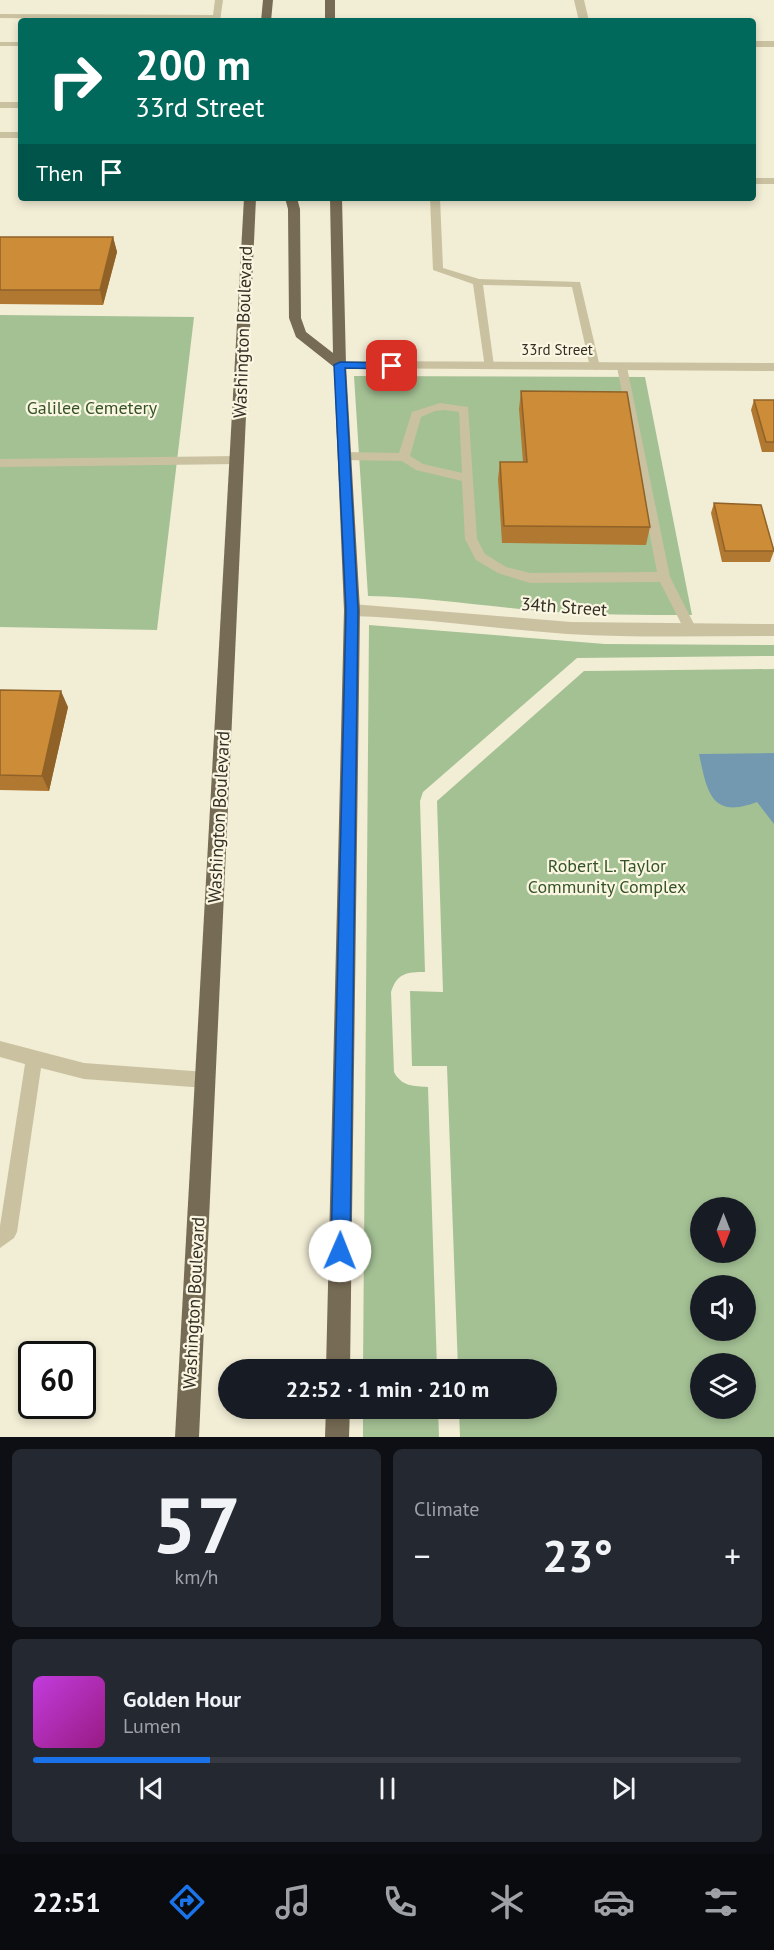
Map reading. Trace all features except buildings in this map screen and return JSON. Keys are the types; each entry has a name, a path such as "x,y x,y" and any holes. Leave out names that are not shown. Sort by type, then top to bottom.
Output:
{"main road":[{"path":"266,18 268,0"},
{"path":"330,0 330,18"},
{"name":"Washington Boulevard","path":"187,1437 250,201"},
{"path":"292,201 294,209 295,318 300,334 340,365"},
{"path":"336,201 340,365 352,610 338,1359"},
{"path":"337,1437 338,1419"}],"street":[{"path":"579,0 583,18"},
{"path":"756,44 774,44"},
{"path":"756,181 774,181"},
{"name":"33rd Street","path":"340,365 774,368"},
{"name":"34th Street","path":"352,610 401,611 552,627 774,630"}],"lane":[{"path":"216,18 219,0"},
{"path":"0,16 144,18"},
{"path":"0,44 18,44"},
{"path":"0,105 18,105"},
{"path":"0,135 18,135"},
{"path":"435,201 438,270 478,282 576,284 595,367"},
{"path":"478,282 489,366"},
{"path":"622,367 664,577 691,630"},
{"path":"404,457 416,415 429,407 450,405 464,410 471,539 480,557 502,570 530,578 664,577"},
{"path":"344,456 404,457 420,467 468,478"},
{"path":"0,463 238,460"},
{"path":"0,1049 84,1071 206,1080"},
{"path":"0,1239 8,1232 34,1058"}],"green space":[{"name":"Galilee Cemetery","path":"0,315 194,317 157,630 0,627"},
{"path":"354,376 645,377 692,615 560,612 368,596"},
{"path":"369,625 605,644 774,645 774,656 577,658 423,792 420,801 425,972 413,972 400,977 391,992 394,1072 405,1083 428,1087 437,1359 363,1359"},
{"name":"Robert L. Taylor Community Complex","path":"774,669 774,1437 460,1437 459,1419 557,1419 557,1359 458,1359 447,1066 412,1066 410,991 443,992 437,801 584,671"},
{"path":"363,1419 438,1419 439,1437 363,1437"}],"water":[{"path":"774,753 774,824 757,802 741,807 729,807 713,798 708,790 699,754"}],"route":[{"path":"340,1251 352,610 340,365 392,366"}]}
